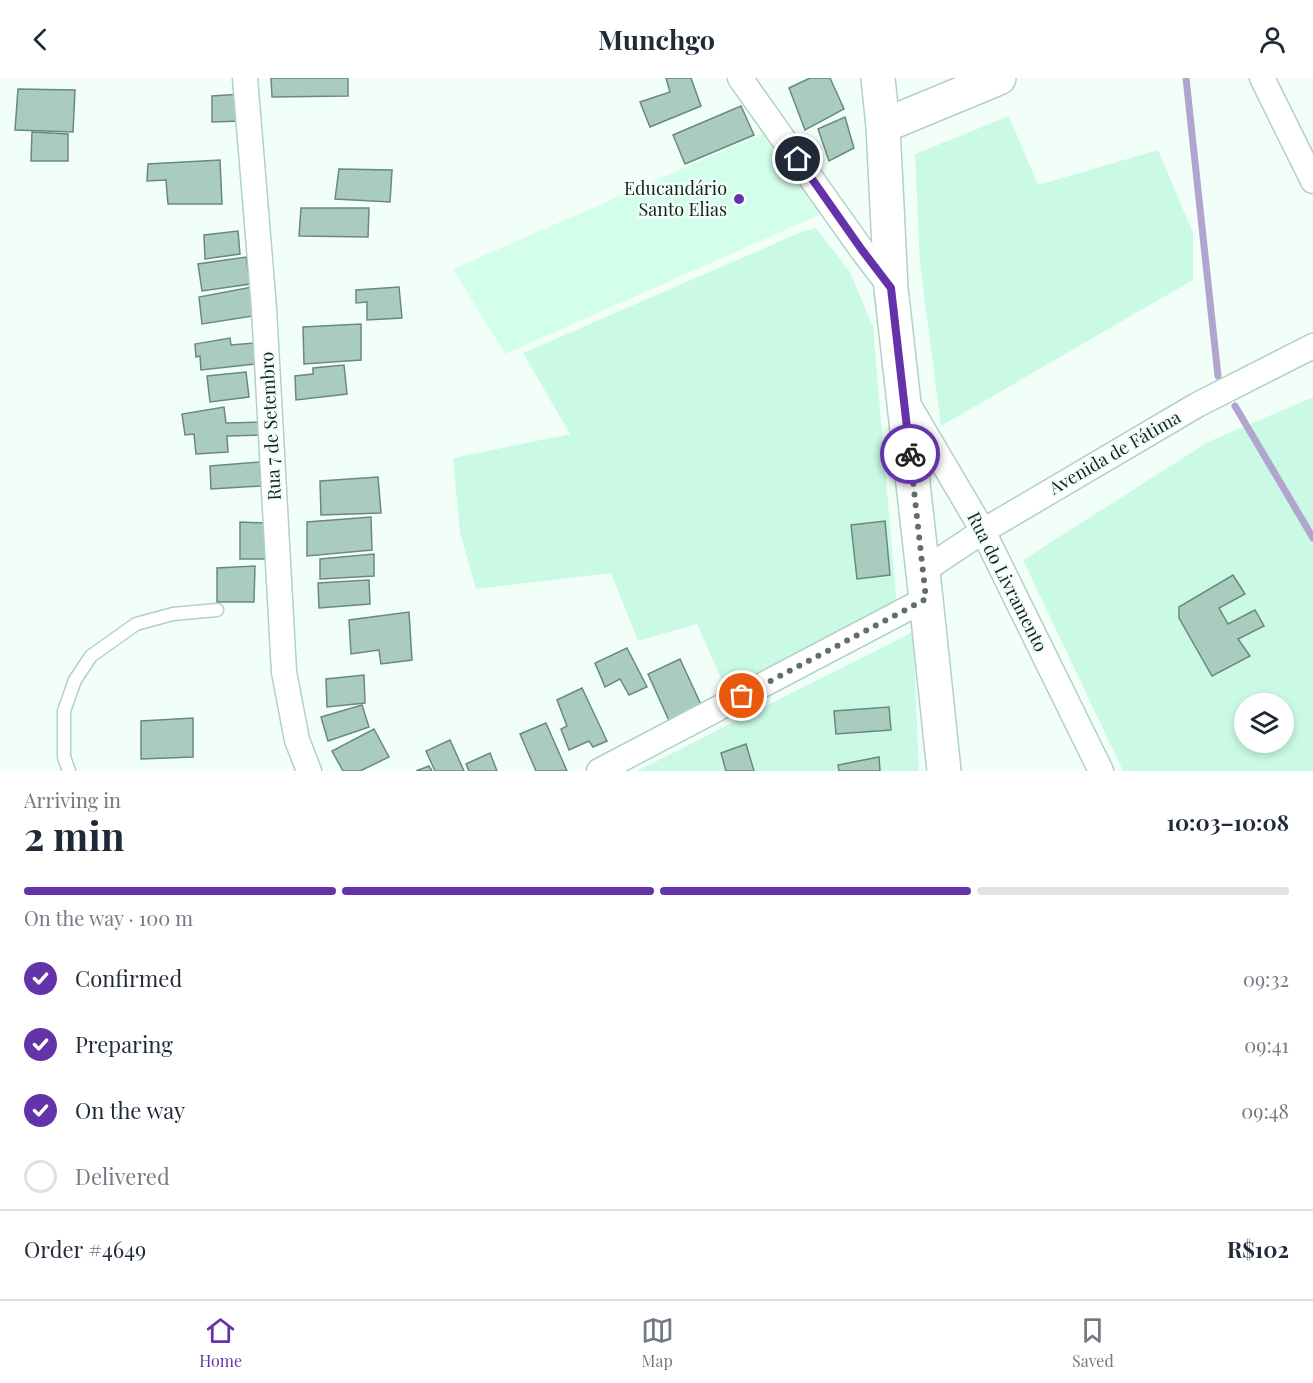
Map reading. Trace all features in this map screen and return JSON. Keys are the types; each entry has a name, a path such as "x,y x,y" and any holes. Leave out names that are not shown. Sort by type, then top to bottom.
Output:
{"main road":[{"path":"878,78 883,126 891,288 944,771"},
{"path":"883,126 999,78"}],"street":[{"name":"Rua 7 de Setembro","path":"245,78 264,308 284,672 297,740 309,771"},
{"path":"1262,78 1313,181"},
{"path":"744,81 891,288"},
{"name":"Avenida de Fátima","path":"599,771 925,585 983,531 1197,405 1313,346"},
{"name":"Rua do Livramento","path":"904,397 983,531 1101,771"}],"lane":[{"path":"69,771 64,757 64,711 75,680 91,656 136,624 174,614 217,610"}],"shaded area":[{"path":"1009,116 1038,185 1158,150 1193,233 1193,280 941,426 920,264 915,154"},
{"path":"768,131 821,214 505,354 453,269"},
{"path":"816,228 850,272 873,327 897,607 727,692 697,624 638,641 611,573 476,589 460,533 453,458 570,434 523,353 799,233"},
{"path":"1313,397 1313,771 1123,771 1023,560 1208,442"},
{"path":"913,632 919,771 637,771"}],"building":[{"path":"271,78 348,78 348,96 272,97"},
{"path":"666,78 691,78 701,106 650,127 640,102 670,92"},
{"path":"810,78 830,78 844,109 805,130 789,88"},
{"path":"18,89 75,90 73,132 15,130"},
{"path":"241,94 242,121 212,122 212,96"},
{"path":"741,106 754,135 685,164 673,135"},
{"path":"845,117 854,148 829,161 818,129"},
{"path":"32,132 68,134 68,161 31,161"},
{"path":"220,160 222,204 168,204 166,180 147,181 148,164"},
{"path":"339,169 392,170 390,202 335,199"},
{"path":"301,208 369,208 368,237 299,236"},
{"path":"238,231 240,254 205,259 204,235"},
{"path":"246,257 250,284 202,291 198,264"},
{"path":"257,286 259,315 202,324 199,297"},
{"path":"399,287 402,318 367,320 367,302 356,303 356,290"},
{"path":"361,324 361,360 304,364 303,327"},
{"path":"230,338 231,345 254,343 255,364 201,370 200,356 196,357 195,344"},
{"path":"344,365 347,394 296,400 295,376 313,374 313,368"},
{"path":"246,372 249,397 210,402 207,376"},
{"path":"224,407 226,423 264,422 265,435 227,436 228,452 196,454 194,434 185,435 182,414"},
{"path":"260,462 261,486 211,489 210,466"},
{"path":"378,477 381,513 321,515 320,481"},
{"path":"371,517 372,550 307,556 307,522"},
{"path":"885,521 890,575 857,579 851,525"},
{"path":"240,522 265,523 265,559 240,559"},
{"path":"374,554 374,576 320,579 320,559"},
{"path":"255,566 254,602 217,602 217,568"},
{"path":"1233,575 1245,594 1219,608 1228,624 1255,610 1264,626 1238,639 1250,656 1212,676 1179,618 1179,607"},
{"path":"369,580 370,604 319,608 318,583"},
{"path":"409,612 412,660 381,664 379,650 351,654 349,620"},
{"path":"627,648 647,687 629,695 620,679 605,687 595,663"},
{"path":"680,659 703,709 671,725 648,674"},
{"path":"364,675 365,703 327,707 326,679"},
{"path":"582,688 607,741 593,747 589,741 569,750 561,729 567,726 557,700"},
{"path":"362,705 369,727 328,741 321,717"},
{"path":"889,707 891,730 836,734 834,711"},
{"path":"193,718 193,757 141,759 141,721"},
{"path":"546,723 567,771 536,771 520,734"},
{"path":"374,729 389,757 360,771 343,771 332,751"},
{"path":"450,740 464,771 435,771 426,751"},
{"path":"746,744 754,771 726,771 721,753"},
{"path":"490,753 497,771 469,771 466,764"},
{"path":"879,757 880,771 839,771 838,765"},
{"path":"429,766 432,771 416,771"}],"waterway":[{"path":"1186,78 1218,376"},
{"path":"1235,406 1313,538"}],"way so far":[{"path":"742,696 926,599 910,454"}],"place":[{"name":"Educandário Santo Elias","path":"739,199"}],"route":[{"path":"798,159 891,288 910,454"}]}
